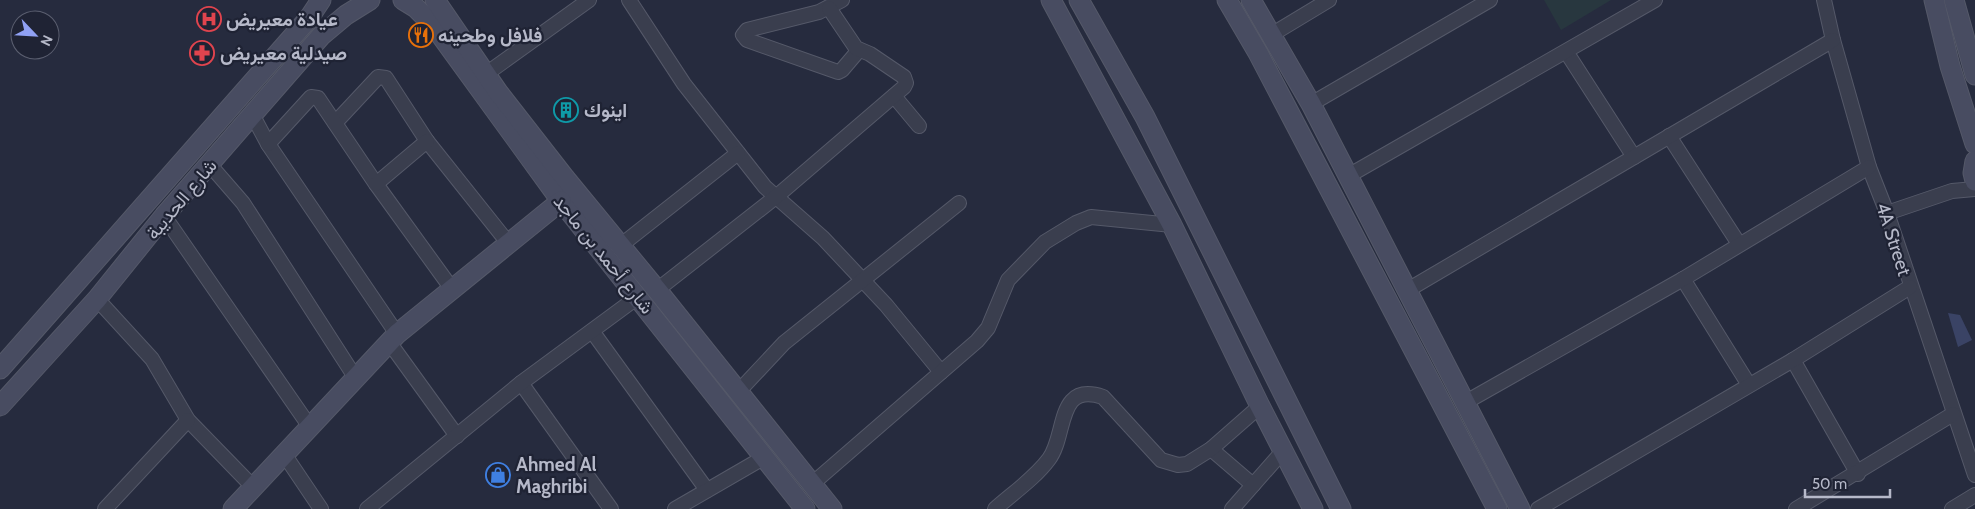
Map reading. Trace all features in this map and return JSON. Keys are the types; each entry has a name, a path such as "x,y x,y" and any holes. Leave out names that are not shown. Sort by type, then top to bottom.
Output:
{"street":[{"name":"شارع الحديبة","path":"0,369 309,18 321,0"},
{"name":"شارع الحديبة","path":"0,406 97,300 164,216 321,36 370,0"},
{"name":"شارع أحمد بن ماجد","path":"403,0 416,8 434,26 561,201 639,296 763,458 805,509"},
{"name":"شارع أحمد بن ماجد","path":"434,0 486,74 565,178 739,391 832,509"},
{"path":"486,74 589,0"},
{"path":"629,0 684,84 765,186 823,238 864,281 904,324 941,372"},
{"path":"842,0 829,8 747,30 743,35 747,40 838,72 860,50"},
{"path":"1051,0 1172,225 1260,406 1313,509"},
{"path":"1079,0 1145,117 1341,509"},
{"path":"1228,0 1258,53 1497,509"},
{"path":"1251,0 1311,104 1520,509"},
{"path":"1271,35 1329,0"},
{"path":"1311,104 1490,0"},
{"path":"1348,176 1655,0"},
{"name":"4A Street","path":"1824,0 1833,40 1869,166 1887,213 1910,287 1975,475"},
{"path":"1934,0 1950,66 1975,144"},
{"path":"1954,0 1975,75"},
{"path":"657,290 777,196 904,87 906,83 904,77 852,44 829,8"},
{"path":"1406,291 1833,40"},
{"path":"1567,52 1634,157"},
{"path":"335,123 378,77 390,81 427,141 509,244"},
{"path":"894,96 919,126"},
{"path":"268,144 310,97 318,98 376,184 452,289"},
{"path":"253,116 268,144 457,436"},
{"path":"1669,136 1739,244"},
{"path":"376,184 427,141"},
{"path":"620,246 738,153"},
{"path":"210,165 242,203 355,377"},
{"path":"1466,402 1683,279 1869,166"},
{"path":"1952,192 1974,170"},
{"path":"1887,213 1952,192 1975,189"},
{"path":"233,509 393,338 561,201"},
{"path":"739,391 784,342 864,281 959,203"},
{"path":"164,216 310,427"},
{"path":"812,484 941,372 988,328 998,308 1000,297 1008,280 1045,242 1076,222 1091,217 1172,225"},
{"path":"1683,279 1749,385"},
{"path":"1538,509 1793,360 1910,287"},
{"path":"367,509 521,383 639,296"},
{"path":"97,300 152,360 188,420 253,487"},
{"path":"592,330 707,490"},
{"path":"1793,360 1858,474"},
{"path":"521,383 611,509"},
{"path":"995,509 1048,460 1066,408 1071,400 1077,396 1094,394 1103,397 1161,460 1166,463 1187,464 1211,448 1260,406"},
{"path":"1796,509 1858,474 1953,414"},
{"path":"105,509 188,420"},
{"path":"1211,448 1253,485"},
{"path":"1232,509 1283,451"},
{"path":"284,454 321,509"},
{"path":"675,509 763,458"},
{"path":"1952,509 1975,495"}],"shaded area":[{"path":"1544,0 1611,0 1561,30"}],"water":[{"path":"1948,313 1960,315 1972,340 1958,347"}],"place":[{"name":"عيادة معيريض","path":"209,19"},
{"name":"فلافل وطحينه","path":"421,35"},
{"name":"صيدلية معيريض","path":"202,53"},
{"name":"اينوك","path":"566,110"},
{"name":"Ahmed Al Maghribi","path":"498,475"}]}
